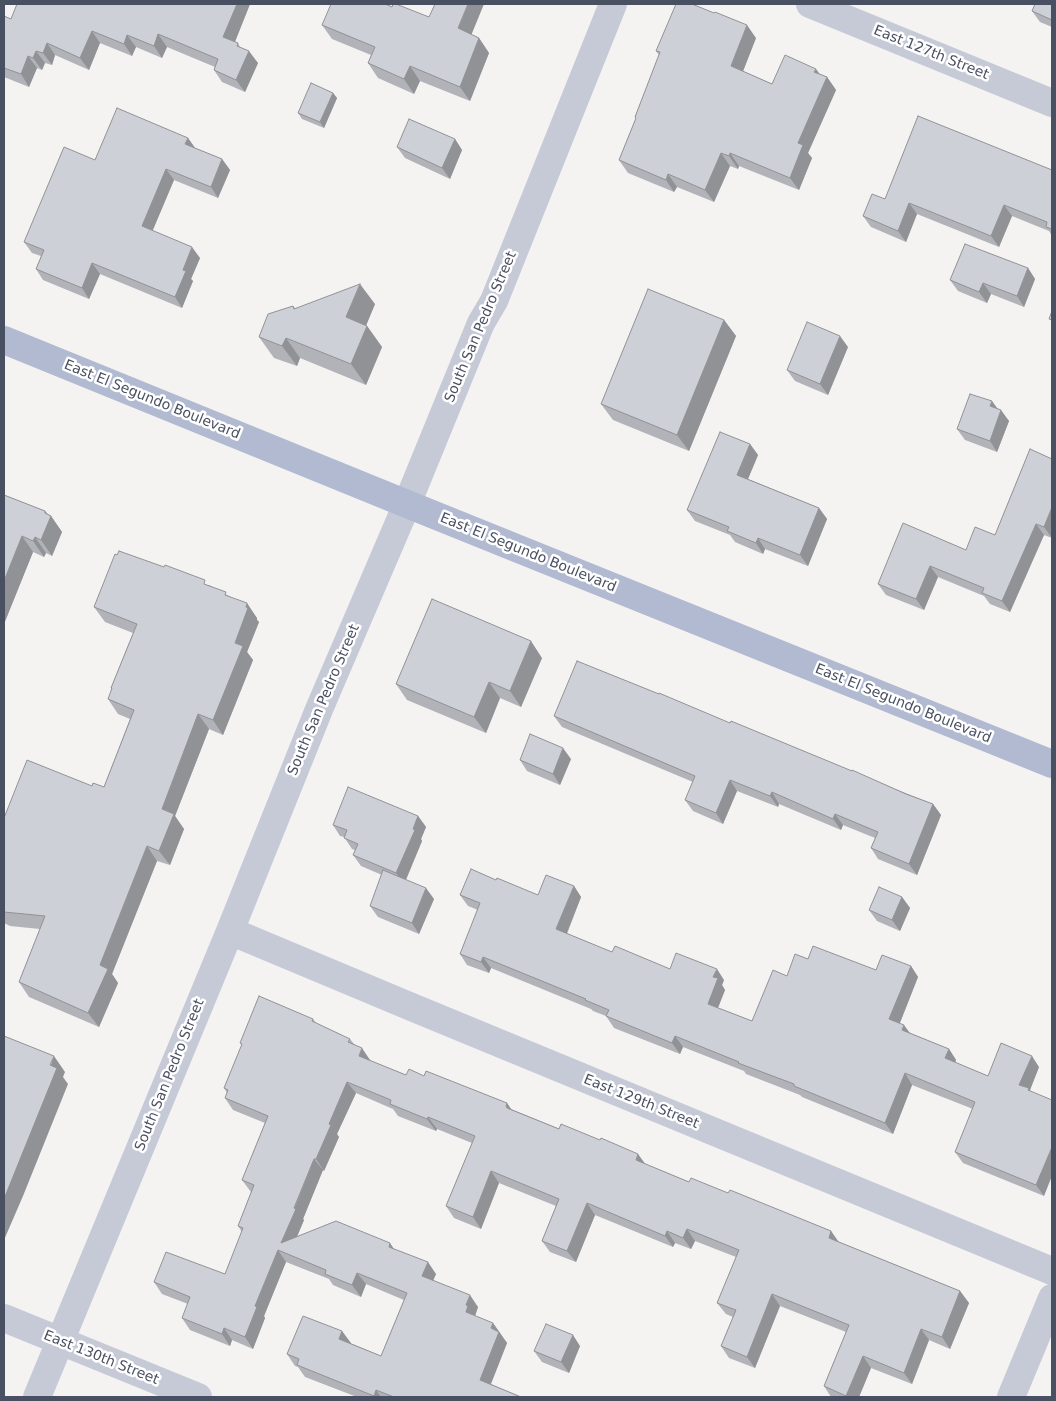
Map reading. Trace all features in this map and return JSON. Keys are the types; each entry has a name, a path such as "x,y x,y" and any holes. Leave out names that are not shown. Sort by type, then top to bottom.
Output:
{"main road":[{"name":"East El Segundo Boulevard","path":"4,340 1052,764"}],"street":[{"name":"South San Pedro Street","path":"37,1397 230,931 320,707 407,504 481,323 494,301 613,4"},
{"name":"East 127th Street","path":"810,4 1052,103"},
{"name":"East 129th Street","path":"230,931 1052,1271"},
{"path":"1011,1397 1052,1298"},
{"name":"East 130th Street","path":"4,1318 198,1397"}],"building":[{"path":"17,4 237,4 223,37 238,43 237,46 249,51 236,80 214,70 218,59 158,34 154,46 127,35 124,44 92,31 80,58 47,43 43,53 36,51 33,58 28,56 21,74 4,68 4,16 11,19"},
{"path":"331,4 385,4 392,7 393,4 396,4 429,17 435,4 468,4 458,28 479,38 460,87 410,66 404,79 368,63 375,47 322,25"},
{"path":"676,4 692,4 747,25 731,66 772,84 785,55 816,69 814,72 827,77 798,143 803,145 790,178 730,153 729,156 721,153 705,190 668,174 666,180 619,160 660,52 656,51"},
{"path":"1035,4 1052,4 1052,20 1032,11"},
{"path":"311,83 333,93 320,122 298,113"},
{"path":"117,108 188,138 185,144 222,159 211,187 166,169 142,226 192,247 183,270 186,271 175,297 92,263 82,288 36,269 44,250 24,242 64,147 95,160"},
{"path":"918,116 1052,170 1052,229 1046,227 1047,222 1004,205 991,236 909,203 898,231 863,216 872,194 885,199"},
{"path":"409,119 455,139 442,168 397,147"},
{"path":"965,244 1028,268 1017,296 983,283 979,292 950,280"},
{"path":"360,284 346,317 367,326 351,364 286,338 282,346 259,337 268,314 293,306 294,309"},
{"path":"648,289 724,320 677,435 601,404"},
{"path":"807,322 840,336 820,384 787,370"},
{"path":"970,394 992,401 990,406 1001,410 990,441 957,429"},
{"path":"720,432 750,444 737,475 819,508 800,555 758,538 756,543 727,531 729,527 687,510"},
{"path":"1030,449 1052,459 1052,507 1044,527 1036,524 1002,601 982,593 984,588 930,566 916,599 878,584 903,523 966,550 975,527 995,535"},
{"path":"4,495 45,511 45,513 51,516 41,540 35,537 33,541 22,536 4,581"},
{"path":"119,551 205,580 204,584 226,592 225,595 247,603 246,607 248,608 235,643 243,646 213,720 198,714 162,809 174,814 159,851 147,846 100,965 108,969 88,1013 19,982 45,916 4,912 4,818 27,760 92,786 93,783 104,787 134,710 108,699 137,624 94,607 115,554 117,555"},
{"path":"432,599 531,641 510,691 489,682 474,717 396,684"},
{"path":"577,661 730,723 731,721 933,804 909,864 871,848 878,832 835,814 833,819 772,792 770,796 730,780 716,813 685,800 695,776 554,716"},
{"path":"530,734 563,748 553,774 520,760"},
{"path":"348,787 418,816 413,829 415,830 396,873 353,855 358,844 344,838 347,830 333,825"},
{"path":"471,869 538,895 546,875 574,886 556,929 612,952 615,946 670,969 676,953 717,969 713,977 718,978 708,1004 752,1021 773,970 787,976 795,954 808,959 813,946 876,970 882,955 911,966 889,1019 904,1025 902,1030 949,1049 945,1058 988,1076 1001,1043 1032,1056 1019,1085 1052,1100 1052,1147 1036,1185 955,1152 975,1102 905,1073 885,1123 675,1036 672,1043 606,1016 609,1010 483,957 481,962 460,954 480,903 460,895"},
{"path":"383,870 426,888 412,923 370,906"},
{"path":"879,887 902,897 892,920 869,910"},
{"path":"259,996 313,1019 312,1021 350,1039 348,1042 362,1048 359,1056 406,1075 409,1069 424,1076 426,1071 507,1103 507,1108 559,1129 561,1124 600,1140 601,1138 638,1154 636,1160 689,1182 691,1178 728,1193 730,1190 831,1231 829,1238 960,1291 942,1337 921,1329 904,1373 863,1356 846,1396 824,1386 849,1325 772,1294 747,1357 721,1346 736,1310 717,1303 739,1250 687,1229 683,1238 667,1231 665,1236 587,1203 567,1251 542,1241 559,1199 491,1171 473,1217 446,1206 475,1136 390,1104 391,1100 347,1082 329,1124 331,1125 316,1159 314,1159 294,1208 296,1209 281,1243 336,1221 390,1243 389,1247 428,1262 422,1276 470,1295 466,1305 468,1306 466,1312 493,1323 491,1328 499,1332 480,1380 521,1397 394,1397 376,1390 374,1396 297,1365 299,1359 287,1354 303,1316 342,1331 339,1339 381,1356 407,1293 357,1273 352,1285 325,1274 326,1270 278,1250 255,1306 257,1307 245,1337 224,1328 222,1334 182,1318 190,1297 154,1282 166,1252 225,1274 243,1228 238,1226 254,1185 242,1180 268,1116 225,1098 228,1090 224,1088"},
{"path":"4,1036 54,1056 50,1065 57,1068 4,1199"},
{"path":"546,1324 573,1335 561,1362 534,1351"}]}
